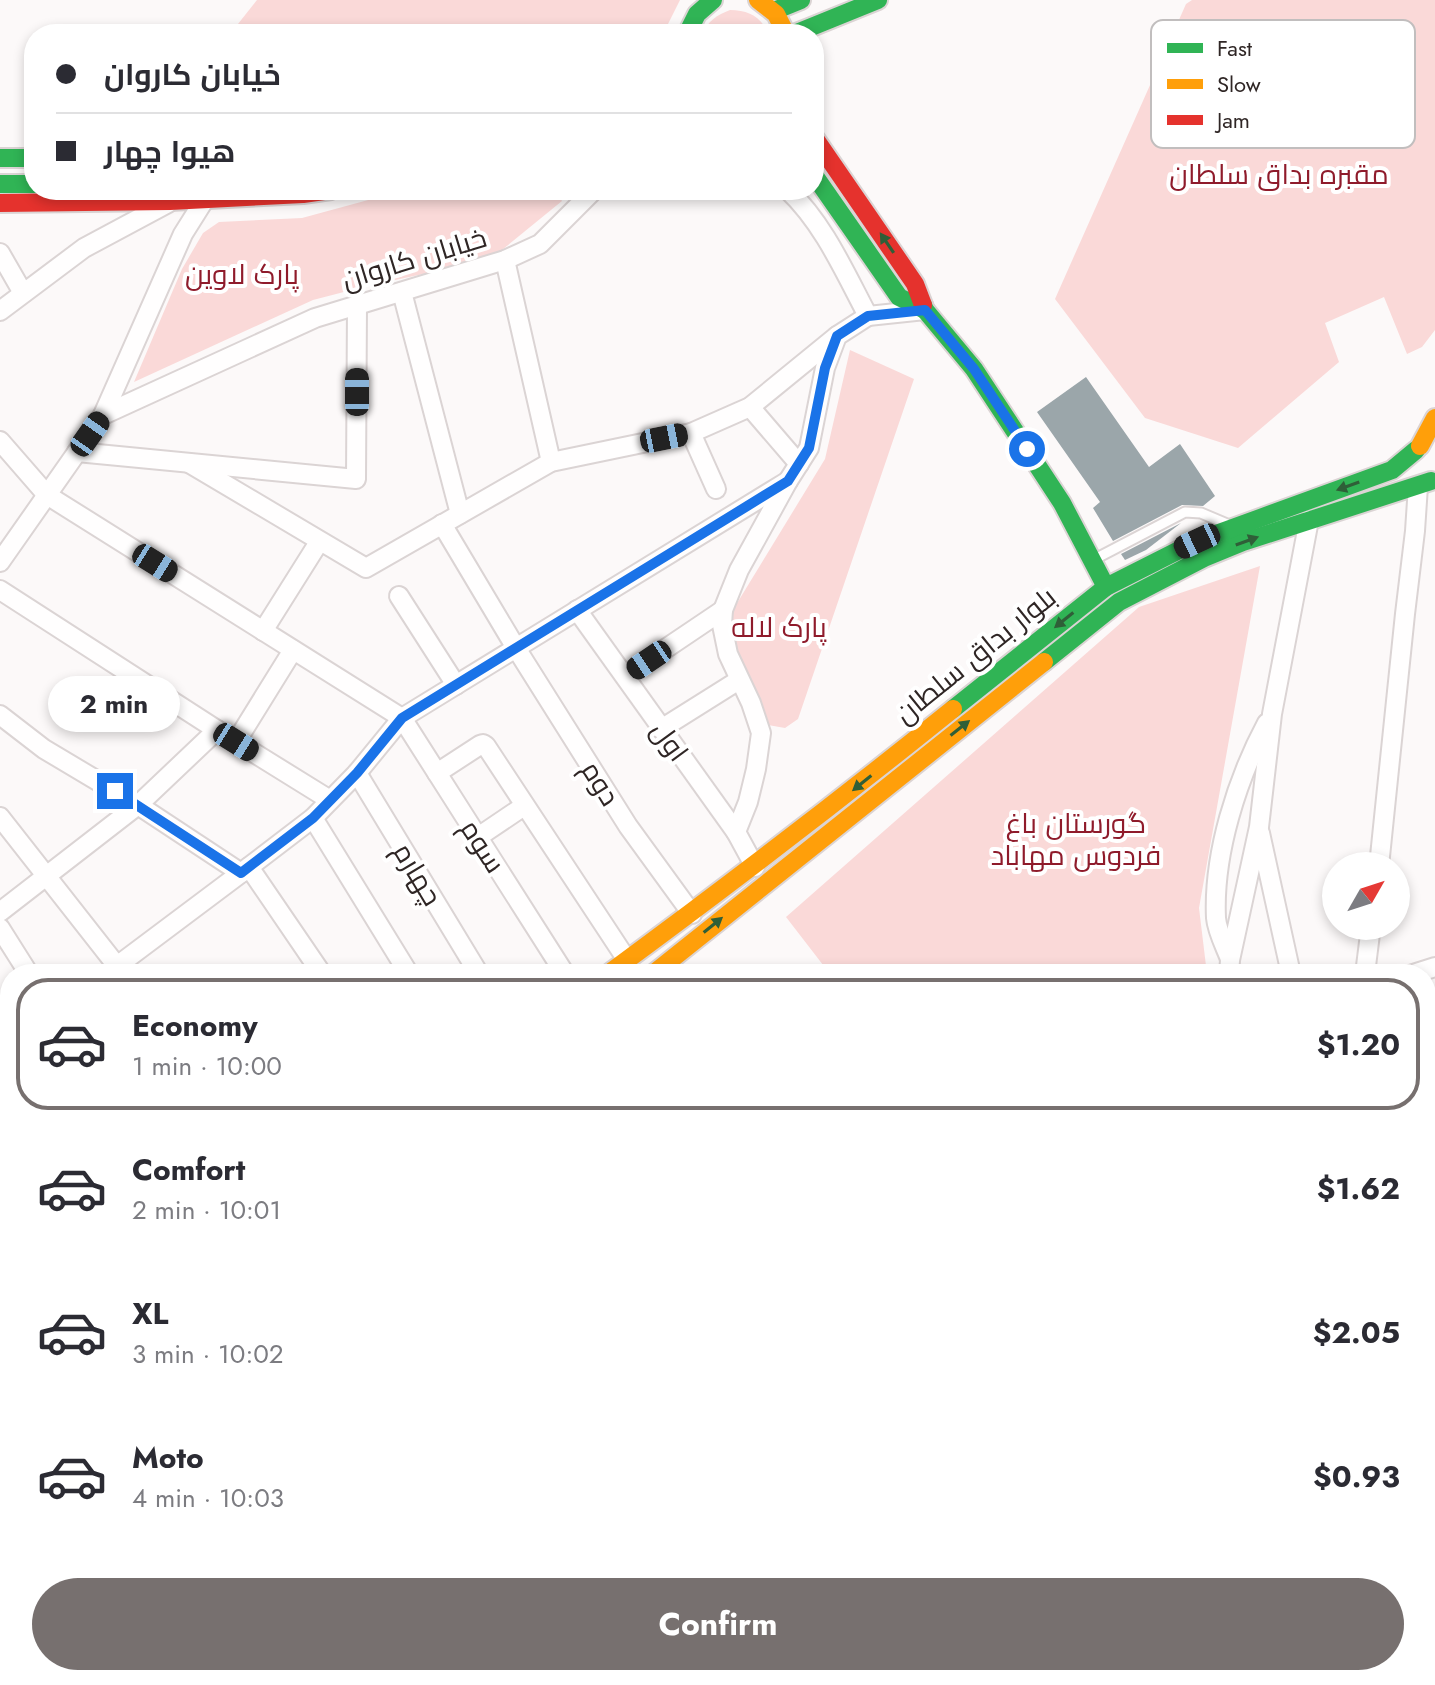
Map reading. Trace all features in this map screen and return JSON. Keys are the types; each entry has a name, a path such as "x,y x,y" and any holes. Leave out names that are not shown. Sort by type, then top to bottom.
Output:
{"main road":[{"path":"690,24 701,9 713,0"},
{"path":"766,6 801,0"},
{"path":"819,24 878,0"},
{"path":"766,6 782,24"},
{"path":"824,152 915,284 925,310 974,369 1062,503 1106,587"},
{"path":"0,158 24,158"},
{"path":"0,184 24,184"},
{"path":"824,189 899,297 925,310"},
{"path":"0,203 188,200"},
{"path":"899,297 915,284"},
{"path":"1428,483 1415,470 1413,463 1424,446 1435,418"},
{"name":"بلوار بداق سلطان","path":"625,964 755,867 1106,587 1197,541 1392,470 1424,446"},
{"name":"بلوار بداق سلطان","path":"665,964 1119,602 1204,558 1243,542 1428,483"}],"street":[{"path":"0,562 103,415 183,234 204,200"},
{"name":"خیابان کاروان","path":"103,415 315,318 505,260 540,244 584,200"},
{"path":"798,200 823,234 868,316"},
{"path":"0,311 84,248 170,201"},
{"path":"0,253 23,293"},
{"path":"505,260 551,462"},
{"path":"402,292 460,514"},
{"path":"77,452 356,479 357,305"},
{"path":"189,463 366,568 551,462 691,433 750,407 837,336 868,316 925,310"},
{"path":"736,832 748,802 761,733 728,654 722,625 723,610 739,570 809,448 825,368 837,336"},
{"path":"750,407 799,464"},
{"path":"691,433 716,489"},
{"path":"0,441 47,495 402,718"},
{"path":"128,964 313,818 357,773 402,718 788,481"},
{"path":"1381,852 1415,531 1428,483"},
{"path":"1231,964 1259,827 1272,714 1309,520"},
{"name":"دوم","path":"442,524 628,826 692,914"},
{"path":"263,631 319,542"},
{"path":"0,590 330,800"},
{"path":"399,596 456,685"},
{"name":"اول","path":"577,610 736,832 755,867"},
{"path":"625,676 723,610"},
{"path":"236,742 293,650"},
{"path":"661,729 739,680"},
{"path":"1229,964 1216,921 1218,872 1232,804 1251,754 1272,714"},
{"path":"0,715 44,749 245,870 315,964"},
{"name":"سوم","path":"402,718 559,964"},
{"path":"0,912 138,805 217,730"},
{"path":"437,773 483,744 623,964"},
{"name":"چهارم","path":"357,773 473,964"},
{"path":"478,837 524,806"},
{"path":"0,817 115,964"},
{"path":"313,818 403,964"},
{"path":"1259,827 1289,964"},
{"path":"0,928 23,964"},
{"path":"1366,964 1369,940"}],"lane":[{"path":"1093,560 1185,512 1201,513 1233,527"}],"green space":[{"path":"257,0 680,0 668,24 238,24"},
{"name":"مقبره بداق سلطان","path":"1192,0 1435,0 1435,330 1422,347 1407,354 1384,297 1325,323 1339,362 1238,448 1145,418 1055,299 1151,83 1151,148 1415,148 1415,20 1179,20 1186,4"},
{"path":"730,10 743,11 763,24 708,24"},
{"name":"پارک لاوین","path":"368,200 562,201 497,254 456,267 313,300 134,382 182,269 203,233 219,222 302,218"},
{"name":"پارک لاله","path":"850,350 914,379 798,719 785,728 768,725 761,716 730,634 731,613 825,459"},
{"name":"گورستان باغ فردوس مهاباد","path":"1260,566 1199,908 1206,964 822,964 786,917 1139,607"}],"building":[{"path":"1086,377 1149,467 1180,444 1215,496 1203,506 1182,505 1113,541 1093,508 1100,502 1037,412"},
{"path":"1181,523 1146,550 1125,560 1121,554"}],"traffic: fast":[{"path":"692,24 697,14 713,0"},
{"path":"774,11 801,0"},
{"path":"819,24 878,0"},
{"path":"0,158 24,158"},
{"path":"0,184 24,184"},
{"path":"824,189 899,297 925,310"},
{"path":"923,305 974,369 1062,503 1106,587"},
{"path":"953,709 1106,587 1197,541 1392,470 1416,450"},
{"path":"1044,662 1119,602 1204,558 1243,542 1431,481"}],"traffic: slow":[{"path":"758,0 776,14 781,24"},
{"path":"1420,446 1435,418"},
{"path":"666,964 1044,662"},
{"path":"621,964 953,709"}],"traffic: jam":[{"path":"824,152 915,284 923,305"},
{"path":"0,203 189,200"}],"route":[{"path":"115,791 241,873 313,818 357,773 402,718 788,481 809,448 825,368 837,336 868,316 925,310 974,369 1027,449"}]}
